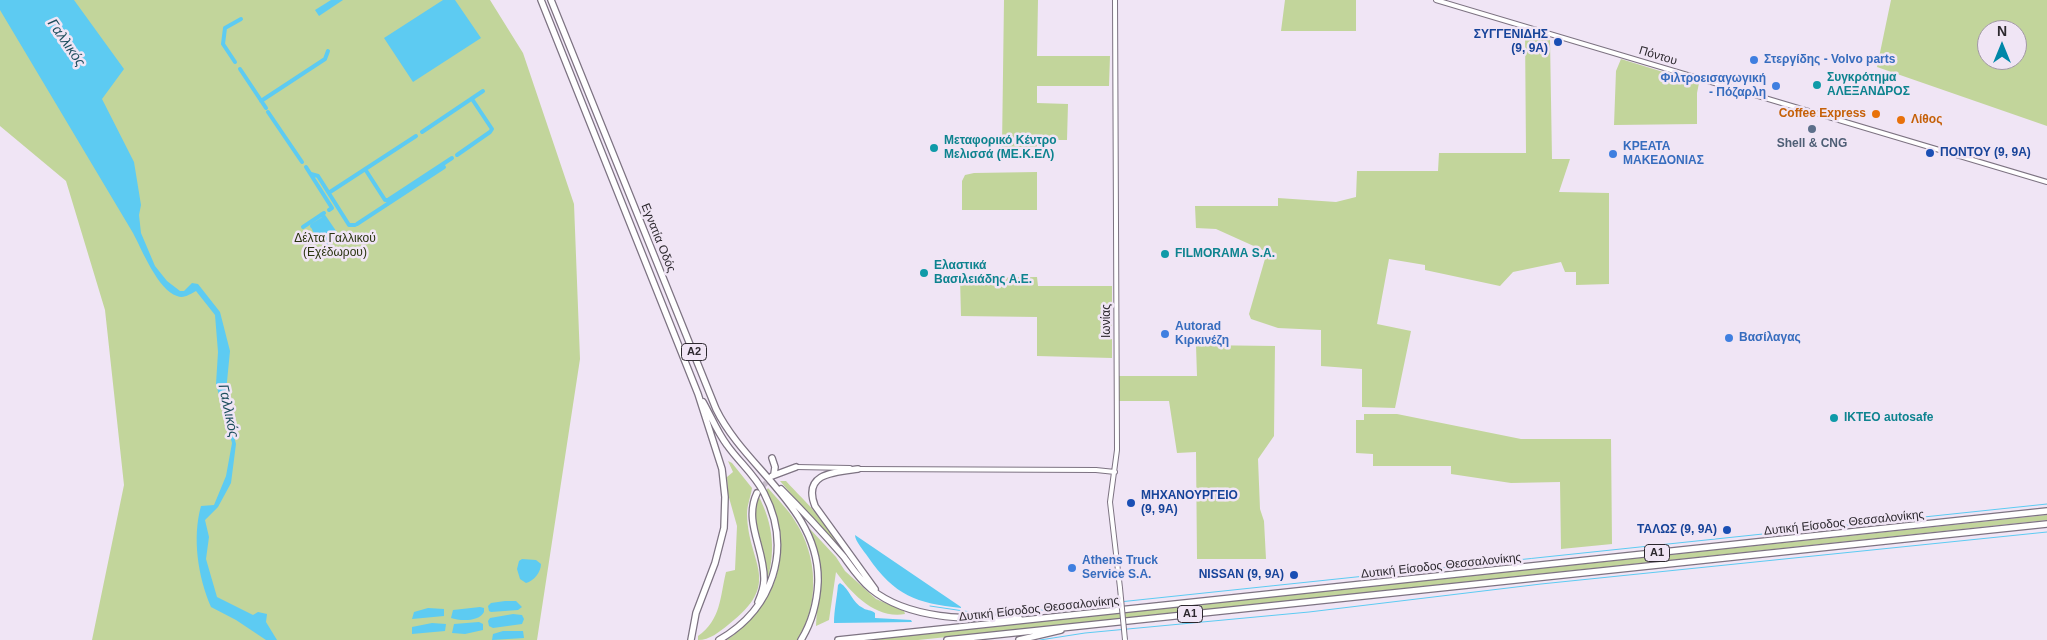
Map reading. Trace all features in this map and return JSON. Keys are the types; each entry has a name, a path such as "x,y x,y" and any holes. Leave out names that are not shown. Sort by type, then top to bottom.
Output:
{"highway":[{"name":"Εγνατία Οδός","path":"541,0 698,394"},
{"name":"Εγνατία Οδός","path":"551,0 716,409 734,440 764,474"},
{"name":"Α2","path":"698,394 726,445 758,483 774,517 777,534 775,568 766,593 739,626 719,640"},
{"path":"691,640 692,626 720,546 726,512 722,469 698,394"},
{"path":"772,458 775,467 773,475 796,467"},
{"path":"858,469 820,477 814,483 812,496 815,506 879,595"},
{"name":"Α2","path":"764,474 802,522 814,548 818,568 818,588 811,618 801,640"},
{"path":"764,474 795,503 862,580 879,595 900,606 925,612 984,618 1046,618"},
{"path":"754,610 764,579 764,568 752,521 752,506 757,492"},
{"name":"Δυτική Είσοδος Θεσσαλονίκης","path":"838,640 2047,511"},
{"name":"Δυτική Είσοδος Θεσσαλονίκης","path":"947,640 2047,524"},
{"path":"1019,640 1074,626"}],"street":[{"name":"Ιωνίας","path":"1115,0 1117,450 1110,502 1125,640"},
{"name":"Πόντου","path":"1436,0 2047,182"},
{"path":"796,467 1096,470 1115,472"}],"green space":[{"name":"Δέλτα Γαλλικού (Εχέδωρου)","path":"0,0 490,0 523,53 574,204 580,359 537,640 92,640 124,485 105,310 66,181 0,126"},
{"path":"1004,0 1038,0 1037,56 1110,56 1109,86 1037,86 1037,103 1068,104 1067,140 1037,140 1037,147 1002,147"},
{"path":"1285,0 1356,0 1356,31 1281,31"},
{"path":"1891,0 2047,0 2047,126 1877,67"},
{"path":"1525,30 1550,40 1552,159 1570,159 1559,192 1609,193 1609,284 1576,285 1576,272 1565,272 1561,262 1513,272 1500,286 1425,270 1425,265 1389,259 1377,324 1411,331 1395,408 1362,407 1362,369 1321,366 1321,330 1278,328 1251,319 1249,314 1267,252 1216,229 1196,228 1195,206 1278,206 1278,198 1336,202 1356,197 1357,171 1438,171 1439,153 1526,153"},
{"path":"1621,59 1699,83 1697,93 1697,124 1614,125 1616,71"},
{"path":"1037,172 1037,210 962,210 962,181 965,175 974,173"},
{"path":"1037,277 1038,286 1112,286 1112,358 1037,356 1037,317 961,316 960,278"},
{"path":"1196,345 1275,346 1274,436 1258,459 1260,509 1264,521 1266,559 1197,559 1196,452 1177,453 1169,401 1119,401 1119,376 1197,376"},
{"path":"1364,414 1397,414 1521,439 1611,439 1612,544 1561,549 1560,482 1511,483 1451,474 1451,466 1373,466 1373,454 1356,453 1356,420 1364,420"},
{"path":"728,461 732,463 752,488 747,514 749,532 759,572 759,584 755,597 745,610 714,635 698,640 698,636 706,630 715,615 721,599 726,572 735,570 737,526 728,494 727,477 733,472"},
{"path":"780,481 786,481 817,515 831,533 842,553"},
{"path":"768,488 792,517 803,535 808,549 813,580 810,612 797,640 727,640 740,630 762,606 776,577 780,545 776,519 765,492"},
{"path":"758,495 767,517 772,539 771,562 766,585 753,514"},
{"path":"2047,515 2047,520 976,634 918,640 863,640"},
{"path":"808,529 836,557 845,571 876,599 904,611 905,614 894,615 874,609 849,589 836,572 829,620 816,626 820,578 818,556"}],"water":[{"name":"Γαλλικός","path":"0,0 74,0 124,69 102,99 134,162 141,205 139,215 141,233 155,266 167,281 180,291 184,291 192,283 198,284 220,312 230,351 225,402 236,444 231,483 218,507 205,520 209,537 206,559 217,597 253,615 258,612 267,614 266,622 277,640 266,640 236,620 211,607 200,570 197,531 201,506 214,505 226,476 232,443 216,384 218,352 215,315 196,291 185,297 177,296 163,286 157,278 133,233 0,10"},
{"path":"331,0 343,0 319,16 315,10"},
{"path":"443,0 455,0 481,38 413,82 384,38"},
{"path":"855,535 961,608 919,600 897,589 878,570 856,540"},
{"path":"522,559 536,560 541,564 536,576 526,583 520,579 517,569 519,561"},
{"path":"840,583 859,606 875,613 875,618 911,620 912,622 834,623 838,585"},
{"path":"516,601 522,607 518,610 489,611 488,606 491,603"},
{"path":"428,608 444,609 444,616 412,619 414,612"},
{"path":"484,608 484,612 478,618 459,620 451,618 453,610"},
{"path":"513,614 522,615 524,619 522,624 493,628 489,626 488,621 490,618"},
{"path":"479,622 483,624 483,630 465,634 452,633 454,624"},
{"path":"432,623 446,624 445,631 412,634 412,627"},
{"path":"503,631 523,631 524,638 492,640 493,634"}],"waterway":[{"path":"235,62 223,44 225,28 241,19"},
{"path":"261,101 325,59 328,51"},
{"path":"240,69 266,108"},
{"path":"422,132 483,91"},
{"path":"457,155 492,129 472,99"},
{"path":"268,112 302,162"},
{"path":"330,192 416,136"},
{"path":"365,169 385,200 388,200 452,158"},
{"path":"306,167 332,208 329,210"},
{"path":"357,224 444,167"},
{"path":"311,174 318,176 349,225 355,225"},
{"path":"303,227 324,213"},
{"path":"322,214 337,236 325,244 334,236 333,234 323,241 322,239 332,233 331,231 320,238 319,236 329,229 328,227 318,234 317,232 327,226 326,224 315,231 314,229 325,222 324,220 312,226 323,219"},
{"path":"930,606 984,614 1015,613 2047,504"},
{"path":"1040,640 1085,633 1309,612 1541,584 2047,532"}],"tunnel":[{"path":"757,493 772,476"}],"place":[{"name":"ΣΥΓΓΕΝΙΔΗΣ (9, 9Α)","path":"1558,42"},
{"name":"Στεργίδης - Volvo parts","path":"1754,60"},
{"name":"Συγκρότημα ΑΛΕΞΑΝΔΡΟΣ","path":"1817,85"},
{"name":"Φιλτροεισαγωγική - Πόζαρλη","path":"1776,86"},
{"name":"Coffee Express","path":"1876,114"},
{"name":"Λίθος","path":"1901,120"},
{"name":"Shell & CNG","path":"1812,129"},
{"name":"Μεταφορικό Κέντρο Μελισσά (ΜΕ.Κ.ΕΛ)","path":"934,148"},
{"name":"ΠΟΝΤΟΥ (9, 9Α)","path":"1930,153"},
{"name":"ΚΡΕΑΤΑ ΜΑΚΕΔΟΝΙΑΣ","path":"1613,154"},
{"name":"FILMORAMA S.A.","path":"1165,254"},
{"name":"Ελαστικά Βασιλειάδης Α.Ε.","path":"924,273"},
{"name":"Autorad Κιρκινέζη","path":"1165,334"},
{"name":"Βασίλαγας","path":"1729,338"},
{"name":"ΙΚΤΕΟ autosafe","path":"1834,418"},
{"name":"ΜΗΧΑΝΟΥΡΓΕΙΟ (9, 9Α)","path":"1131,503"},
{"name":"ΤΑΛΩΣ (9, 9Α)","path":"1727,530"},
{"name":"Athens Truck Service S.A.","path":"1072,568"},
{"name":"NISSAN (9, 9Α)","path":"1294,575"}]}
